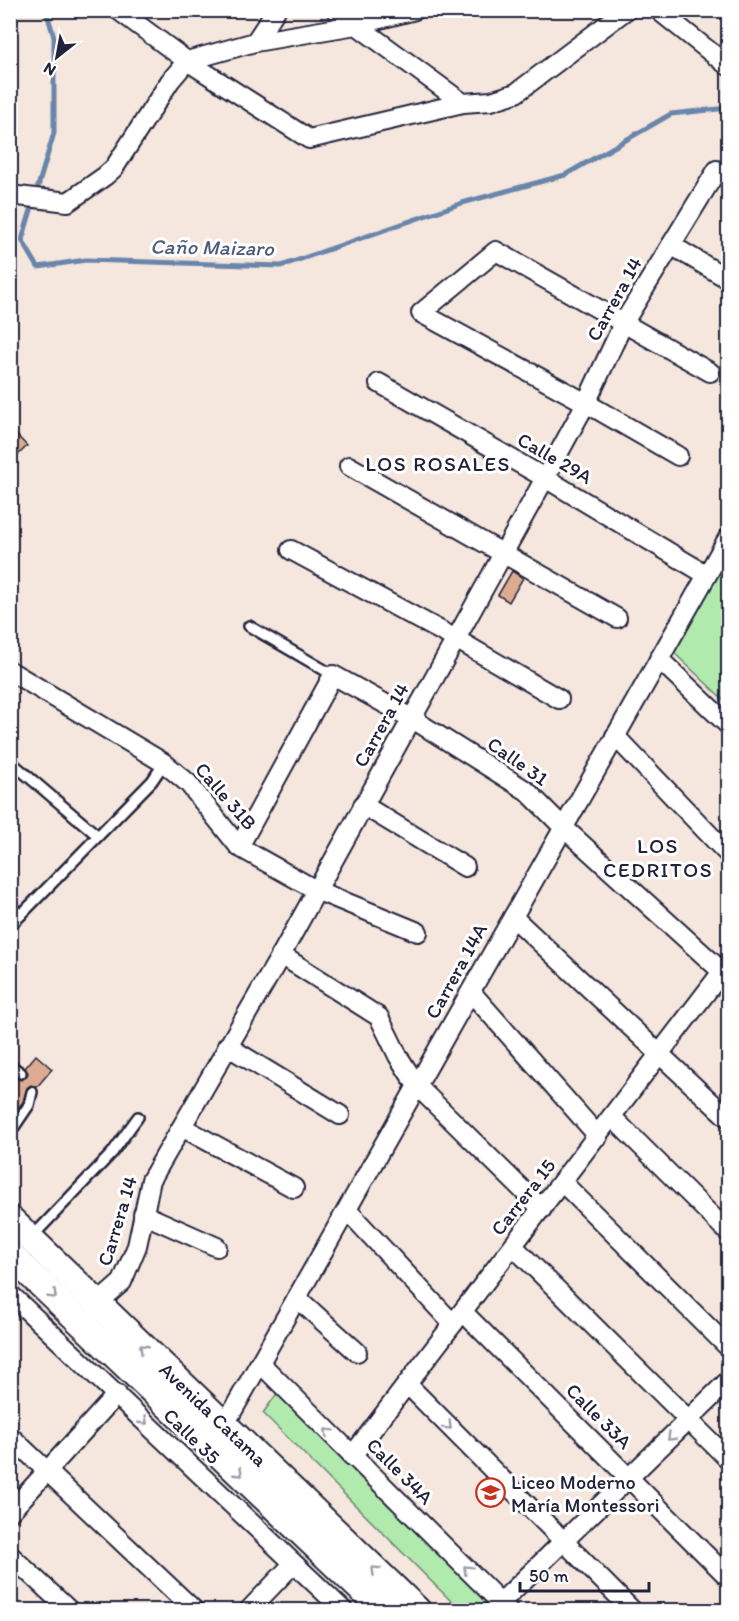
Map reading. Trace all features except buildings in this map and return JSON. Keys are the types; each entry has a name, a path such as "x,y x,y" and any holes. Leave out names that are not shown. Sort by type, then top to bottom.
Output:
{"main road":[{"name":"Avenida Catama","path":"10,1219 417,1611"},
{"name":"Avenida Catama","path":"10,1255 383,1611"}],"street":[{"path":"118,10 187,61 309,139 463,103 491,101 516,93 626,10"},
{"path":"255,42 276,10"},
{"path":"336,10 463,103"},
{"path":"10,195 68,202 105,176 114,168 170,81 187,61 255,42 356,25 415,10"},
{"path":"658,10 729,66"},
{"name":"Carrera 14","path":"97,1304 122,1282 137,1246 152,1180 281,954 545,478 586,403 624,321 671,245 723,171"},
{"path":"671,245 729,279"},
{"path":"678,456 421,313 496,251 624,321 710,372"},
{"name":"Calle 29A","path":"379,383 545,478 707,575"},
{"path":"349,466 617,618"},
{"name":"Carrera 14A","path":"224,1426 729,538"},
{"path":"291,550 559,699"},
{"path":"659,658 729,725"},
{"name":"Calle 31B","path":"10,671 164,763 188,783 239,847 316,890 418,932"},
{"path":"239,847 333,675"},
{"name":"Calle 31","path":"333,675 411,718 527,791 564,828 727,971"},
{"path":"615,736 729,854"},
{"path":"363,805 465,867"},
{"path":"513,917 729,1118"},
{"path":"281,954 379,1017 398,1056 417,1086 542,1209"},
{"name":"Carrera 15","path":"352,1456 727,971"},
{"path":"471,992 598,1136"},
{"path":"227,1046 340,1115"},
{"path":"612,1117 729,1232"},
{"path":"182,1127 294,1188"},
{"path":"562,1182 729,1347"},
{"name":"Calle 33A","path":"347,1210 458,1318 630,1478 729,1577"},
{"path":"143,1214 217,1247"},
{"path":"513,1246 729,1459"},
{"name":"Calle 35","path":"10,1294 343,1611"},
{"path":"297,1298 357,1352"},
{"name":"Calle 34A","path":"260,1363 500,1608"},
{"path":"500,1608 564,1541 729,1381"},
{"path":"407,1384 633,1611"},
{"path":"10,1512 117,1394"},
{"path":"10,1436 194,1611"},
{"path":"10,1555 69,1611"},
{"path":"249,1611 293,1564"}],"lane":[{"name":"Calle 31","path":"249,626 333,675"},
{"path":"10,761 98,836"},
{"path":"10,926 152,781 164,763"},
{"path":"10,906 21,915"},
{"path":"10,1065 21,1073"},
{"path":"10,1133 29,1106 32,1092"},
{"path":"30,1239 112,1153 138,1117"}],"green space":[{"path":"728,541 728,704 669,648"},
{"path":"278,1392 500,1610 460,1610 263,1413"}],"waterway":[{"name":"Caño Maizaro","path":"46,10 54,37 54,133 22,240 38,267 86,260 281,266 462,203 565,175 671,114 728,108"}],"place":[{"name":"Liceo Moderno María Montessori","path":"490,1493"}],"district":[{"name":"LOS ROSALES","path":"438,463"},
{"name":"LOS CEDRITOS","path":"658,857"}]}
